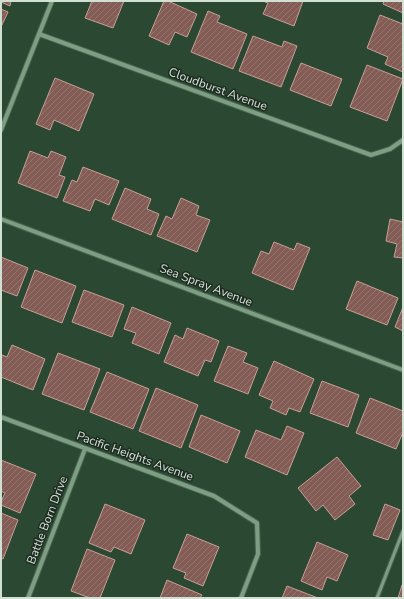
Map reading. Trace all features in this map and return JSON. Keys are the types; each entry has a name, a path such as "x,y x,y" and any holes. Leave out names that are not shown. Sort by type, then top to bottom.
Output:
{"street":[{"path":"1,130 52,1"},
{"name":"Cloudburst Avenue","path":"39,34 371,155 390,149 403,140"},
{"name":"Sea Spray Avenue","path":"1,219 403,370"},
{"name":"Pacific Heights Avenue","path":"1,417 214,496 257,523 258,554 241,598"},
{"name":"Battle Born Drive","path":"28,598 85,449"}],"lane":[{"path":"378,598 403,531"}],"building":[{"path":"11,1 10,6 1,2"},
{"path":"92,1 124,1 113,28 85,18"},
{"path":"164,1 168,1 197,14 187,37 175,32 169,45 149,36"},
{"path":"263,1 303,1 294,26 263,14 268,3"},
{"path":"384,1 403,1 403,13 383,4"},
{"path":"1,9 8,12 1,27"},
{"path":"208,11 220,16 217,22 247,34 233,69 191,52"},
{"path":"380,15 403,24 403,72 385,64 388,57 367,48"},
{"path":"253,36 282,47 284,41 297,46 281,87 239,71"},
{"path":"301,63 342,79 331,106 290,90"},
{"path":"367,65 403,79 387,121 350,107"},
{"path":"55,78 94,94 79,131 54,120 50,130 36,124"},
{"path":"30,151 48,158 51,151 66,157 59,175 65,177 57,198 18,183"},
{"path":"83,167 119,181 109,205 95,199 90,211 63,201 72,180 77,182"},
{"path":"125,188 151,199 147,209 159,214 151,235 112,219"},
{"path":"181,198 199,206 196,215 210,220 197,252 157,236 166,216 172,219"},
{"path":"390,219 403,222 403,258 394,257 397,244 386,241"},
{"path":"274,242 294,250 297,243 310,248 293,290 252,273 261,251 269,254"},
{"path":"1,257 28,268 17,296 1,290"},
{"path":"35,270 76,286 62,323 21,307"},
{"path":"357,281 398,298 387,325 346,309"},
{"path":"84,290 124,305 112,337 72,322"},
{"path":"132,307 171,323 159,354 132,343 136,333 124,329"},
{"path":"403,307 403,331 395,327"},
{"path":"187,328 219,341 211,362 205,360 198,376 164,362 175,335 183,339"},
{"path":"12,345 45,359 33,390 1,377 1,357 2,355 7,357"},
{"path":"228,346 247,353 243,362 258,368 248,394 214,381"},
{"path":"58,353 100,369 84,410 42,394"},
{"path":"274,361 314,379 300,412 289,408 286,415 270,408 273,401 259,395"},
{"path":"107,372 149,389 133,429 90,412"},
{"path":"322,381 359,395 348,427 310,413"},
{"path":"156,388 198,405 181,448 139,431"},
{"path":"370,398 403,411 403,432 396,449 356,433"},
{"path":"201,415 240,431 227,463 189,447"},
{"path":"287,426 304,433 287,475 245,457 256,430 281,440"},
{"path":"337,457 361,486 349,496 355,504 335,520 323,505 316,511 298,488"},
{"path":"1,460 36,474 20,513 1,505 5,493 1,491"},
{"path":"105,504 145,520 131,554 114,547 111,552 89,543"},
{"path":"385,504 400,510 388,540 373,535"},
{"path":"1,513 18,520 3,559 1,558"},
{"path":"187,534 219,547 203,586 184,578 186,573 173,568"},
{"path":"317,542 348,555 337,581 327,577 322,590 301,581"},
{"path":"87,549 115,560 100,598 90,598 71,591"},
{"path":"167,580 202,595 200,598 160,598"},
{"path":"402,585 403,598 398,598"},
{"path":"287,586 318,598 282,598"}]}
